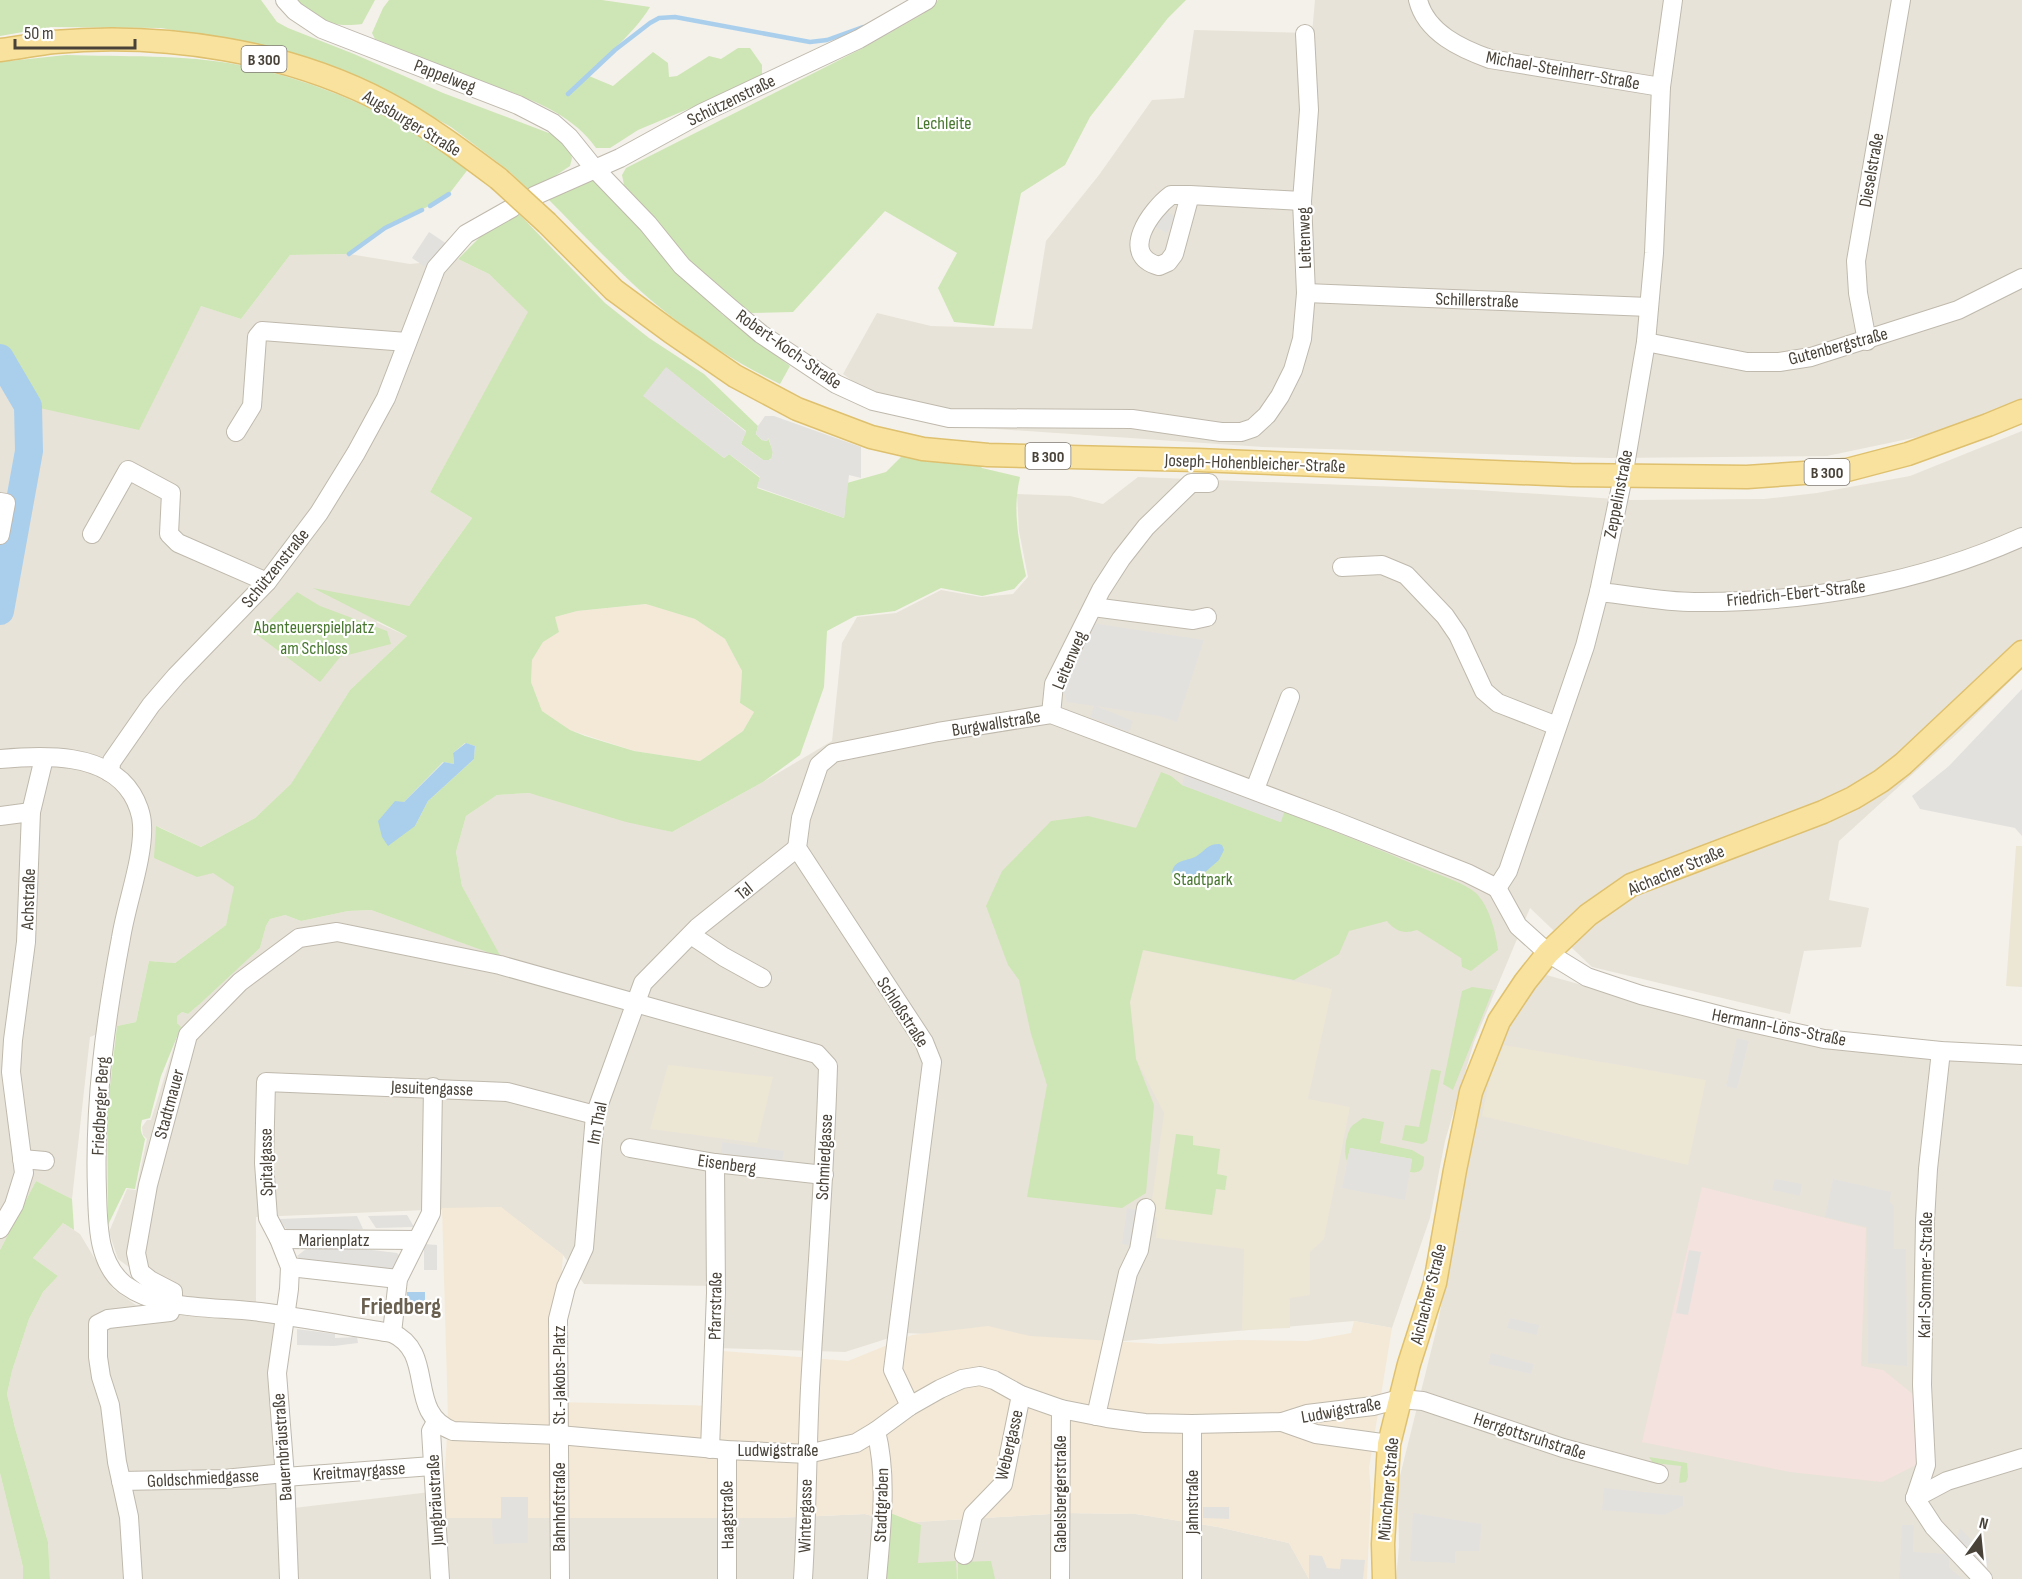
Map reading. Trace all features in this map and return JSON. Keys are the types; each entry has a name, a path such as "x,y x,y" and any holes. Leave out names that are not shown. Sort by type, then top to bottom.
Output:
{"main road":[{"name":"Augsburger Straße","path":"0,50 54,42 170,42 244,53 292,66 340,82 386,103 441,136 499,179 547,223"},
{"name":"Joseph-Hohenbleicher-Straße","path":"547,223 614,290 735,376 797,409 871,437 923,449 988,455 1197,460 1623,477 1747,477 1847,470 1908,454 2022,411"},
{"name":"Aichacher Straße","path":"1400,1399 1435,1283 1471,1092 1499,1021 1548,953 1588,915 1631,885 1822,812 1853,798 1881,781 1903,764 2022,652"},
{"name":"Münchner Straße","path":"1384,1579 1383,1544 1389,1443 1400,1399"}],"street":[{"name":"Pappelweg","path":"285,0 296,11 322,28 518,105 553,123 569,137 594,168"},
{"name":"Schützenstraße","path":"534,196 620,158 702,112 859,39 927,0"},
{"name":"Michael-Steinherr-Straße","path":"1418,0 1420,7 1438,32 1464,50 1490,59 1661,87"},
{"name":"Zeppelinstraße","path":"1497,888 1508,871 1585,646 1599,592 1623,477 1646,342 1654,253 1661,87 1673,0"},
{"name":"Dieselstraße","path":"1867,340 1858,293 1857,261 1902,0"},
{"name":"Leitenweg","path":"1253,428 1267,415 1280,396 1293,370 1302,339 1306,293 1302,201 1309,110 1305,34"},
{"name":"Robert-Koch-Straße","path":"594,168 648,224 682,266 761,334 836,384 873,402 949,418 1132,418 1221,432 1241,432 1253,428"},
{"path":"1190,195 1302,201"},
{"name":"Schützenstraße","path":"109,772 112,761 151,705 267,582 319,513 386,398 436,268 466,234 513,208"},
{"name":"Gutenbergstraße","path":"1646,342 1747,362 1779,362 1811,357 1958,310 2022,278"},
{"name":"Schillerstraße","path":"1306,293 1648,307"},
{"path":"236,432 252,406 257,337 262,331 407,342"},
{"path":"92,534 128,470 171,494 170,534 178,543 267,582"},
{"name":"Leitenweg","path":"1051,714 1054,684 1101,590 1121,558 1146,527 1191,483 1209,483"},
{"path":"0,502 6,503 0,535"},
{"name":"Friedrich-Ebert-Straße","path":"1599,592 1692,602 1772,599 1837,592 1898,580 1995,549 2022,537"},
{"path":"1342,567 1382,565 1406,575 1445,616 1458,635 1484,691 1498,703 1557,726"},
{"name":"Leitenweg","path":"1093,607 1193,620 1206,616"},
{"path":"1254,789 1290,697"},
{"name":"Burgwallstraße","path":"797,848 801,818 819,765 833,753 938,732 1051,714 1254,789 1467,873 1497,888"},
{"path":"0,759 44,758 83,762 96,765 109,772"},
{"name":"Achstraße","path":"0,1229 14,1205 24,1173 8,1108 11,1072 6,1041 26,942 31,812 44,758"},
{"name":"Friedberger Berg","path":"109,772 121,780 132,794 142,825 140,850 123,922 110,997 100,1077 96,1156 104,1256 110,1268 124,1284 145,1296 173,1304 261,1312 285,1317"},
{"path":"0,816 31,812"},
{"name":"Tal","path":"635,1002 643,983 691,935 797,848"},
{"name":"Schloßstraße","path":"797,848 929,1051 932,1062 893,1370 910,1406"},
{"path":"1497,888 1518,926 1548,953"},
{"name":"Stadtmauer","path":"173,1304 173,1292 140,1272 136,1253 153,1166 188,1035 240,981 299,938 337,932 372,938 500,965 635,1002"},
{"path":"691,935 762,978"},
{"name":"Hermann-Löns-Straße","path":"1548,953 1587,977 1641,995 1824,1039 1941,1051 2022,1054"},
{"name":"Im Thal","path":"584,1248 595,1115 635,1002"},
{"name":"Schmiedgasse","path":"635,1002 817,1054 828,1066 824,1175 807,1454"},
{"name":"Karl-Sommer-Straße","path":"1915,1498 1926,1464 1922,1385 1925,1221 1928,1169 1941,1051"},
{"name":"Jesuitengasse","path":"266,1082 507,1092 595,1115"},
{"name":"Spitalgasse","path":"266,1082 264,1163 268,1218 279,1239"},
{"path":"392,1333 398,1280 431,1213 433,1088"},
{"name":"Eisenberg","path":"630,1148 715,1163 824,1175"},
{"path":"21,1159 45,1161"},
{"name":"Pfarrstraße","path":"715,1163 718,1449"},
{"path":"1096,1416 1128,1273 1139,1250 1146,1208"},
{"name":"Marienplatz","path":"285,1317 290,1267 279,1239 417,1240"},
{"name":"St.-Jakobs-Platz","path":"559,1436 558,1319 566,1287 584,1248"},
{"name":"Marienplatz","path":"290,1267 398,1280"},
{"path":"134,1579 129,1517 110,1405 101,1377 98,1357 98,1324 108,1319 170,1312 173,1304"},
{"path":"285,1317 392,1333 403,1338 413,1348 426,1401 436,1422"},
{"name":"Bauernbräustraße","path":"285,1317 277,1373 285,1475 289,1579"},
{"name":"Ludwigstraße","path":"436,1422 453,1431 559,1436 807,1454 856,1443 910,1406 962,1379 980,1376 994,1380 1021,1395 1061,1409 1145,1423 1282,1422 1307,1414 1373,1406 1400,1399"},
{"name":"Webergasse","path":"964,1555 973,1515 1003,1484 1021,1395"},
{"name":"Herrgottsruhstraße","path":"1400,1399 1430,1403 1563,1449 1659,1474"},
{"name":"Gabelsbergerstraße","path":"1060,1579 1061,1409"},
{"name":"Jungbräustraße","path":"436,1422 431,1431 440,1579"},
{"name":"Ludwigstraße","path":"1282,1422 1316,1434 1389,1443"},
{"name":"Jahnstraße","path":"1191,1579 1192,1424"},
{"name":"Stadtgraben","path":"876,1431 882,1456 877,1579"},
{"name":"Bahnhofstraße","path":"559,1436 560,1579"},
{"name":"Haagstraße","path":"718,1449 728,1579"},
{"name":"Wintergasse","path":"803,1579 807,1519 807,1454"},
{"path":"1983,1579 1934,1527 1915,1498 1947,1481 2022,1458"},
{"name":"Kreitmayrgasse","path":"285,1475 432,1466"},
{"name":"Goldschmiedgasse","path":"122,1481 285,1475"}],"shaded area":[{"path":"1315,0 2022,0 2022,399 1932,434 1827,456 1609,458 1263,447 953,426 858,385 843,374 877,313 931,326 1032,329 1046,241 1099,175 1152,100 1184,98 1194,30 1312,33"},
{"path":"1163,210 1176,217 1167,233 1154,226"},
{"path":"429,232 447,244 430,270 412,258"},
{"path":"349,254 410,264 458,259 489,274 529,312 430,492 472,518 409,606 376,622 407,636 350,690 291,785 255,818 201,847 157,826 235,887 226,925 175,963 149,961 136,1022 117,1026 90,1037 72,1199 36,1181 0,1250 0,347 18,361 35,407 202,306 241,319 290,255"},
{"path":"666,367 746,432 741,444 763,460 770,460 773,454 769,439 762,440 756,434 765,416 774,416 861,447 861,478 849,475 844,518 757,487 760,477 729,454 724,458 643,396"},
{"path":"2022,431 2022,669 1960,731 1839,841 1829,900 1869,908 1861,947 1804,951 1790,1014 1592,967 1530,908 1474,1042 1445,1141 1430,1218 1392,1328 1354,1321 1112,1342 905,1333 845,1352 719,1348 719,1286 584,1284 563,1255 500,1207 256,1217 256,1309 276,1316 285,1509 439,1491 443,1518 775,1518 865,1514 897,1523 1067,1513 1136,1514 1218,1527 1289,1543 1309,1579 50,1579 48,1542 7,1394 29,1319 43,1292 58,1276 33,1258 63,1223 80,1234 113,1289 136,1305 171,1308 176,1302 118,1259 109,1232 127,1189 136,1190 147,1139 143,1135 142,1127 147,1120 151,1120 180,1027 176,1016 182,1012 188,1014 260,948 270,919 285,915 301,921 348,911 371,910 500,956 462,886 456,852 466,816 497,795 529,793 672,832 763,782 832,741 842,643 857,617 896,613 941,590 981,597 1013,594 1028,577 1019,531 1017,494 1070,496 1103,504 1138,477 1476,490 1631,500 1764,499 1817,493 1910,476"},
{"path":"647,604 695,619 725,639 742,671 740,703 754,712 743,731 700,761 634,751 570,730 542,711 531,682 532,660 543,642 559,632 555,617 577,611"},
{"path":"1092,623 1204,640 1177,722 1159,716 1096,706 1133,721 1129,732 1090,717 1094,706 1067,702 1063,690"},
{"path":"2022,689 2022,836 2015,828 1920,809 1912,796 1949,766"},
{"path":"1185,774 1284,812 1281,822 1182,785"},
{"path":"2016,846 2022,846 2022,987 2006,986"},
{"path":"1142,950 1332,989 1308,1099 1350,1107 1324,1239 1310,1252 1310,1295 1290,1298 1290,1328 1242,1330 1244,1249 1156,1238 1157,1218 1150,1215 1164,1113 1136,1059 1130,1002"},
{"path":"1536,972 1712,1022 2022,1061 2022,1579 1396,1579 1399,1546 1398,1484 1437,1327 1487,1069"},
{"path":"1737,1038 1749,1041 1737,1089 1726,1086"},
{"path":"1504,1045 1706,1080 1688,1165 1482,1116 1490,1077"},
{"path":"668,1065 773,1077 757,1143 650,1129"},
{"path":"722,1142 784,1151 782,1162 721,1153"},
{"path":"1350,1148 1412,1159 1405,1200 1342,1188"},
{"path":"1775,1179 1802,1184 1800,1196 1772,1190"},
{"path":"1833,1179 1891,1192 1890,1202 1894,1206 1894,1249 1906,1249 1907,1366 1868,1363 1867,1227 1825,1217"},
{"path":"1702,1187 1866,1228 1861,1366 1883,1370 1915,1396 1918,1464 1882,1482 1790,1472 1642,1442"},
{"path":"501,1207 563,1255 558,1319 559,1402 722,1406 723,1351 848,1361 912,1335 988,1326 1030,1336 1160,1344 1239,1340 1307,1341 1351,1333 1354,1321 1392,1328 1369,1468 1371,1494 1367,1579 1309,1579 1289,1543 1218,1527 1136,1514 1067,1513 897,1523 865,1514 775,1518 442,1518 448,1419 442,1208"},
{"path":"1127,1208 1141,1210 1136,1246 1122,1244"},
{"path":"407,1215 414,1227 376,1228 368,1216"},
{"path":"357,1216 363,1229 288,1232 279,1219"},
{"path":"314,1243 397,1253 402,1258 393,1266 397,1271 306,1265 297,1256"},
{"path":"424,1244 437,1245 437,1270 424,1270"},
{"path":"1689,1250 1701,1252 1688,1315 1676,1313"},
{"path":"1510,1318 1539,1325 1537,1335 1507,1328"},
{"path":"297,1329 335,1334 335,1338 357,1337 358,1343 334,1346 297,1345"},
{"path":"1491,1353 1534,1364 1531,1374 1488,1364"},
{"path":"0,1473 23,1567 23,1579 0,1579"},
{"path":"1604,1488 1683,1496 1683,1506 1664,1515 1602,1510"},
{"path":"501,1497 528,1497 528,1543 493,1544 492,1519 501,1519"},
{"path":"1203,1507 1229,1507 1229,1519 1203,1518"},
{"path":"1413,1513 1482,1524 1479,1551 1455,1551 1455,1563 1410,1561"},
{"path":"1902,1525 1914,1525 1913,1552 1949,1554 1949,1568 1963,1579 1899,1579"},
{"path":"1960,1528 1989,1560 1986,1573 1957,1539"},
{"path":"1309,1555 1322,1556 1327,1568 1340,1569 1341,1559 1365,1560 1363,1579 1309,1579"}],"green space":[{"path":"0,0 261,0 277,22 288,28 443,93 554,135 569,149 572,158 570,166 531,192 509,171 451,127 393,95 322,62 246,42 161,28 51,27 0,36"},
{"path":"296,0 375,0 362,24 342,25 318,18"},
{"path":"389,0 602,0 650,7 636,26 589,76 613,86 653,52 668,63 669,77 677,76 709,56 721,59 738,48 750,48 762,65 762,78 638,130 610,148 596,148 570,122 538,103 375,39 372,33"},
{"name":"Lechleite","path":"938,0 1186,0 1168,18 1090,117 1065,165 1021,193 994,326 954,322 938,288 957,253 885,211 793,312 748,313 688,259 631,196 624,185 622,175 626,168 863,48 923,14"},
{"path":"66,55 196,59 218,61 270,72 330,91 360,104 416,133 469,168 449,194 385,228 349,254 290,255 241,319 201,306 139,430 35,407 18,361 0,347 0,62"},
{"path":"591,179 599,182 680,274 723,315 790,366 780,384 717,349 663,310 612,264 547,198"},
{"path":"519,214 605,303 649,338 704,374 758,426 756,434 762,440 767,441 768,438 773,451 772,458 767,461 763,460 741,444 746,431 666,368 644,396 724,458 729,454 760,478 757,488 844,518 847,483 886,472 904,454 977,462 982,468 1020,477 1017,515 1026,576 1014,589 982,596 941,588 895,611 855,616 827,631 824,687 800,755 763,782 672,832 626,822 529,793 497,795 466,816 456,852 462,886 501,957 371,910 348,911 301,921 285,915 270,919 260,948 188,1014 182,1012 177,1016 177,1023 181,1027 161,1076 150,1118 142,1120 141,1123 141,1132 145,1139 135,1189 126,1188 108,1225 107,1113 117,1026 136,1022 149,961 175,963 226,925 234,887 213,873 197,877 154,858 156,826 201,847 255,818 291,784 350,690 407,636 313,588 409,606 472,518 430,492 528,312 489,274 458,259 488,229","holes":["646,604 695,619 725,639 742,671 740,703 754,712 743,731 700,761 634,751 570,730 542,711 531,682 532,660 543,642 559,632 555,617 577,611","465,743 475,746 474,759 428,801 415,826 404,802 443,762 454,764 453,753"]},
{"name":"Abenteuerspielplatz am Schloss","path":"297,592 320,606 387,631 391,644 340,657 320,682 256,634"},
{"name":"Stadtpark","path":"1161,772 1171,776 1182,785 1280,822 1284,812 1467,887 1478,895 1486,907 1498,950 1471,971 1462,967 1461,958 1417,930 1400,931 1387,921 1349,931 1339,954 1294,980 1143,950 1130,1002 1136,1059 1154,1105 1146,1193 1122,1208 1027,1197 1047,1085 1031,1034 1019,980 1008,965 986,906 1002,871 1051,821 1088,816 1136,828"},
{"path":"1472,987 1493,990 1453,1090 1443,1084 1462,991"},
{"path":"1431,1069 1441,1071 1427,1141 1422,1144 1402,1140 1405,1125 1419,1127"},
{"path":"1363,1118 1384,1122 1380,1143 1412,1150 1424,1157 1422,1169 1410,1172 1412,1159 1350,1148 1347,1161 1345,1149 1349,1130"},
{"path":"1176,1134 1193,1136 1193,1145 1220,1149 1217,1174 1227,1176 1225,1190 1216,1189 1212,1215 1165,1209"},
{"path":"36,1181 72,1199 74,1230 63,1223 33,1258 58,1276 43,1292 29,1319 7,1394 48,1542 50,1579 23,1579 23,1567 0,1473 0,1250"},
{"path":"1649,1457 1687,1463 1686,1482 1679,1483 1681,1466 1653,1463"},
{"path":"890,1513 921,1525 918,1563 956,1561 957,1579 885,1579"},
{"path":"991,1561 995,1579 958,1579 958,1562"}],"water":[{"path":"466,743 475,746 474,759 428,801 415,826 388,846 382,837 378,821 395,801 404,802 444,762 454,764 453,753"},
{"path":"1219,844 1224,850 1219,860 1195,881 1190,885 1180,886 1174,882 1173,870 1178,863 1194,857 1209,846"},
{"path":"407,1292 425,1292 425,1303 417,1308 407,1304"}],"waterway":[{"path":"568,94 615,50 659,18 675,17 810,42 827,40 863,27"},
{"path":"430,206 449,194"},
{"path":"349,254 385,228 422,210"},
{"path":"0,358 28,406 29,451 0,611"}],"district":[{"name":"Friedberg","path":"401,1306"}]}
